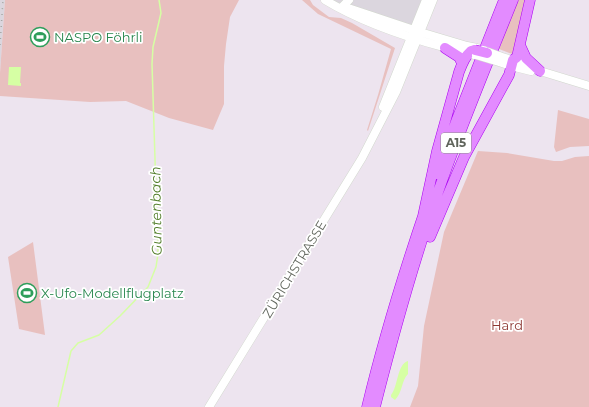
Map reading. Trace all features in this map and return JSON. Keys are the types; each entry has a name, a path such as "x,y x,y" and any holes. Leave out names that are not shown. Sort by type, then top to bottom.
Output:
{"highway":[{"name":"A15","path":"367,407 389,320 414,241 455,125 504,0"},
{"name":"A15","path":"375,407 407,290 437,195 452,153 513,0"},
{"path":"407,290 451,185 478,129 509,75 512,63 517,57 530,0"},
{"path":"520,45 526,58 540,71"},
{"path":"445,48 459,56 462,63"},
{"path":"422,220 438,151 462,63 474,52 487,53"}],"main road":[{"path":"325,0 363,20 415,35 467,46 474,52"},
{"path":"340,8 349,0"},
{"path":"352,0 356,11"},
{"path":"415,35 426,0"},
{"path":"415,35 433,0"},
{"path":"340,8 356,11 445,48 474,52 512,63 529,71 540,71 589,86"},
{"name":"ZÜRICHSTRASSE","path":"209,407 362,158 396,92 415,35"},
{"path":"487,53 499,59"}],"shaded area":[{"path":"0,0 5,0 0,73"},
{"path":"325,0 425,0 414,30"},
{"path":"9,67 21,67 21,86 8,85"},
{"path":"408,361 408,374 404,380 398,397 395,400 391,397 391,395 402,366"}],"green space":[{"path":"5,0 239,0 230,17 226,44 224,66 224,104 213,130 169,118 126,101 90,102 0,96"},
{"path":"302,0 310,0 313,5 329,17 341,18 352,23 395,48 368,131 367,130 391,49 318,14"},
{"path":"518,0 528,0 515,55 499,49"},
{"path":"558,110 589,119 589,146 570,147 556,152 554,147"},
{"name":"Hard","path":"478,151 507,153 554,161 589,156 589,407 410,407 418,386 424,326 444,232"},
{"name":"X-Ufo-Modellflugplatz","path":"33,242 45,335 19,329 8,257"}],"waterway":[{"name":"Guntenbach","path":"58,407 71,351 78,343 99,335 120,316 148,287 156,267 158,254 152,64 153,47 161,13 159,0"}],"railway":[{"path":"0,45 3,0"}],"place":[{"name":"NASPO Föhrli","path":"40,37"},
{"name":"X-Ufo-Modellflugplatz","path":"27,293"}]}
